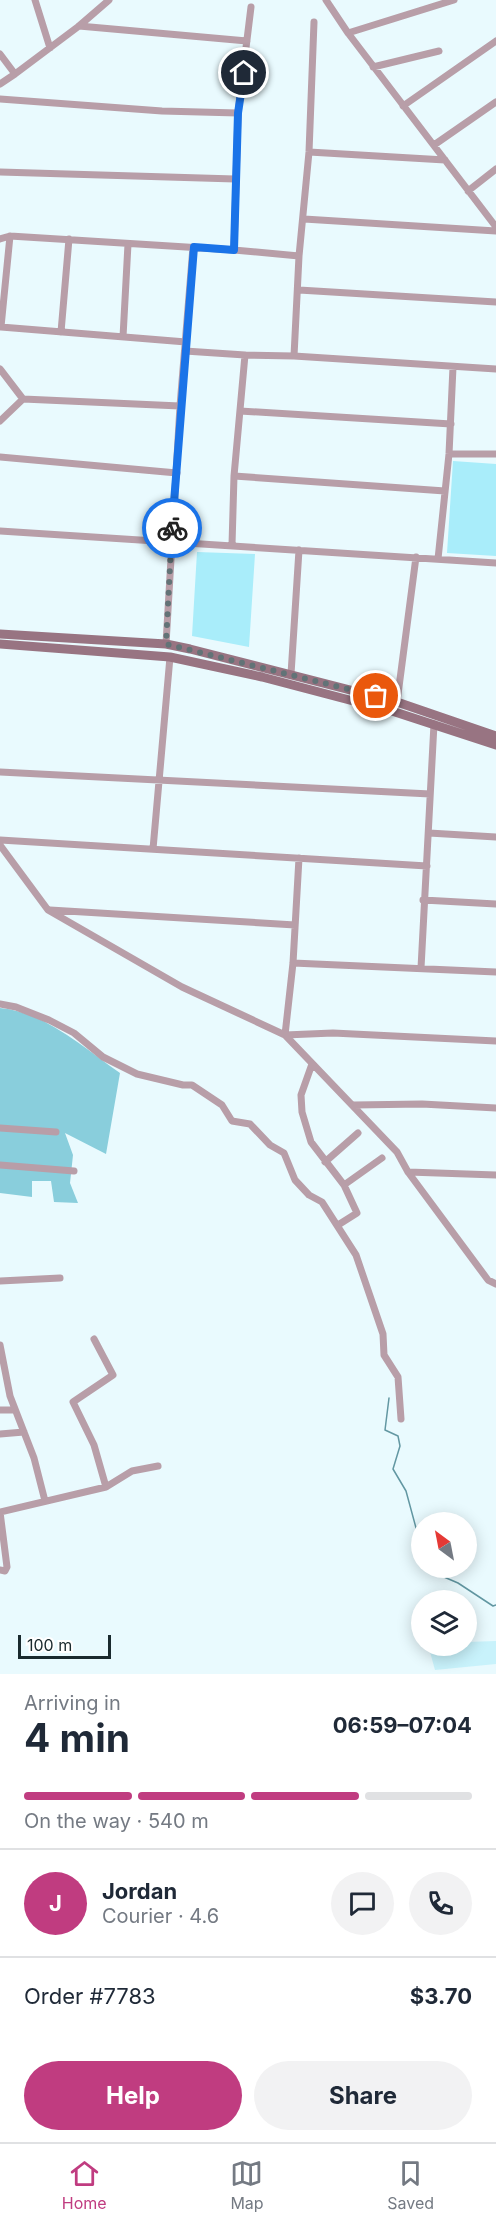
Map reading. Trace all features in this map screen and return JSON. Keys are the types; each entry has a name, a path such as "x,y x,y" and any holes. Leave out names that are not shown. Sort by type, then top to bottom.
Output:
{"main road":[{"path":"0,634 166,644 397,702 496,736"},
{"path":"0,645 170,657 262,677 434,724 496,745"}],"street":[{"path":"35,0 50,48"},
{"path":"0,84 79,26 100,3 109,0"},
{"path":"326,0 373,67 496,229"},
{"path":"348,33 454,0"},
{"path":"234,250 238,113 251,7"},
{"path":"294,356 299,256 309,152 314,22"},
{"path":"79,26 248,40"},
{"path":"404,106 496,41"},
{"path":"373,67 439,51"},
{"path":"0,54 15,74"},
{"path":"0,99 162,111 238,113"},
{"path":"434,145 496,102"},
{"path":"309,152 445,160"},
{"path":"468,191 496,169"},
{"path":"0,172 235,179"},
{"path":"304,219 496,229"},
{"path":"0,239 10,236 299,256"},
{"path":"10,236 0,327 186,342"},
{"path":"61,332 69,240"},
{"path":"123,337 128,244"},
{"path":"166,644 180,406 194,247"},
{"path":"299,290 496,302"},
{"path":"185,351 496,369"},
{"path":"232,545 234,476 245,355"},
{"path":"438,559 449,454 453,367"},
{"path":"0,369 23,399"},
{"path":"0,421 23,399 180,406"},
{"path":"240,411 451,424"},
{"path":"449,454 496,454"},
{"path":"0,458 177,472"},
{"path":"234,476 445,490"},
{"path":"0,531 496,563"},
{"path":"291,674 299,550"},
{"path":"397,702 416,557"},
{"path":"153,849 170,657"},
{"path":"421,968 434,724"},
{"path":"0,772 430,794"},
{"path":"429,833 496,837"},
{"path":"0,840 427,866"},
{"path":"0,845 48,910 182,987 285,1035 397,1152 408,1172 488,1280 496,1284"},
{"path":"285,1035 293,963 299,858"},
{"path":"423,900 496,904"},
{"path":"48,910 295,925"},
{"path":"293,963 496,972"},
{"path":"0,1004 27,1011 74,1033 103,1057 137,1074 192,1085 222,1105 232,1121 250,1124 270,1145 285,1152 295,1180 309,1195 322,1202 356,1255 383,1334 384,1355 398,1377 401,1419"},
{"path":"285,1035 333,1033 496,1041"},
{"path":"312,1064 301,1095 302,1112 311,1142 345,1185 357,1214 338,1224"},
{"path":"354,1105 422,1104 496,1108"},
{"path":"0,1128 56,1132"},
{"path":"325,1162 357,1133"},
{"path":"345,1185 382,1158"},
{"path":"0,1165 74,1172"},
{"path":"408,1172 496,1174"},
{"path":"0,1281 60,1278"},
{"path":"94,1339 113,1375 74,1402 94,1444 106,1487"},
{"path":"0,1345 14,1410 34,1458 45,1501"},
{"path":"0,1410 14,1410"},
{"path":"0,1434 24,1432"},
{"path":"0,1570 5,1571 7,1567 0,1512 106,1487 132,1471 158,1466"}],"shaded area":[{"path":"453,461 496,464 496,556 447,553"},
{"path":"197,552 255,554 249,647 192,636"},
{"path":"0,1008 33,1016 48,1024 120,1073 106,1154 65,1133 73,1155 70,1183 78,1203 54,1202 51,1181 32,1181 32,1197 0,1193"},
{"path":"496,1641 496,1664 435,1670 431,1656 477,1656 477,1642"}],"waterway":[{"path":"389,1398 385,1430 398,1436 400,1446 393,1469 406,1491 412,1512"},
{"path":"446,1578 493,1606 496,1605"}],"way so far":[{"path":"172,528 166,644 376,696"}],"route":[{"path":"172,528 194,247 234,250 238,113 244,73"}]}
